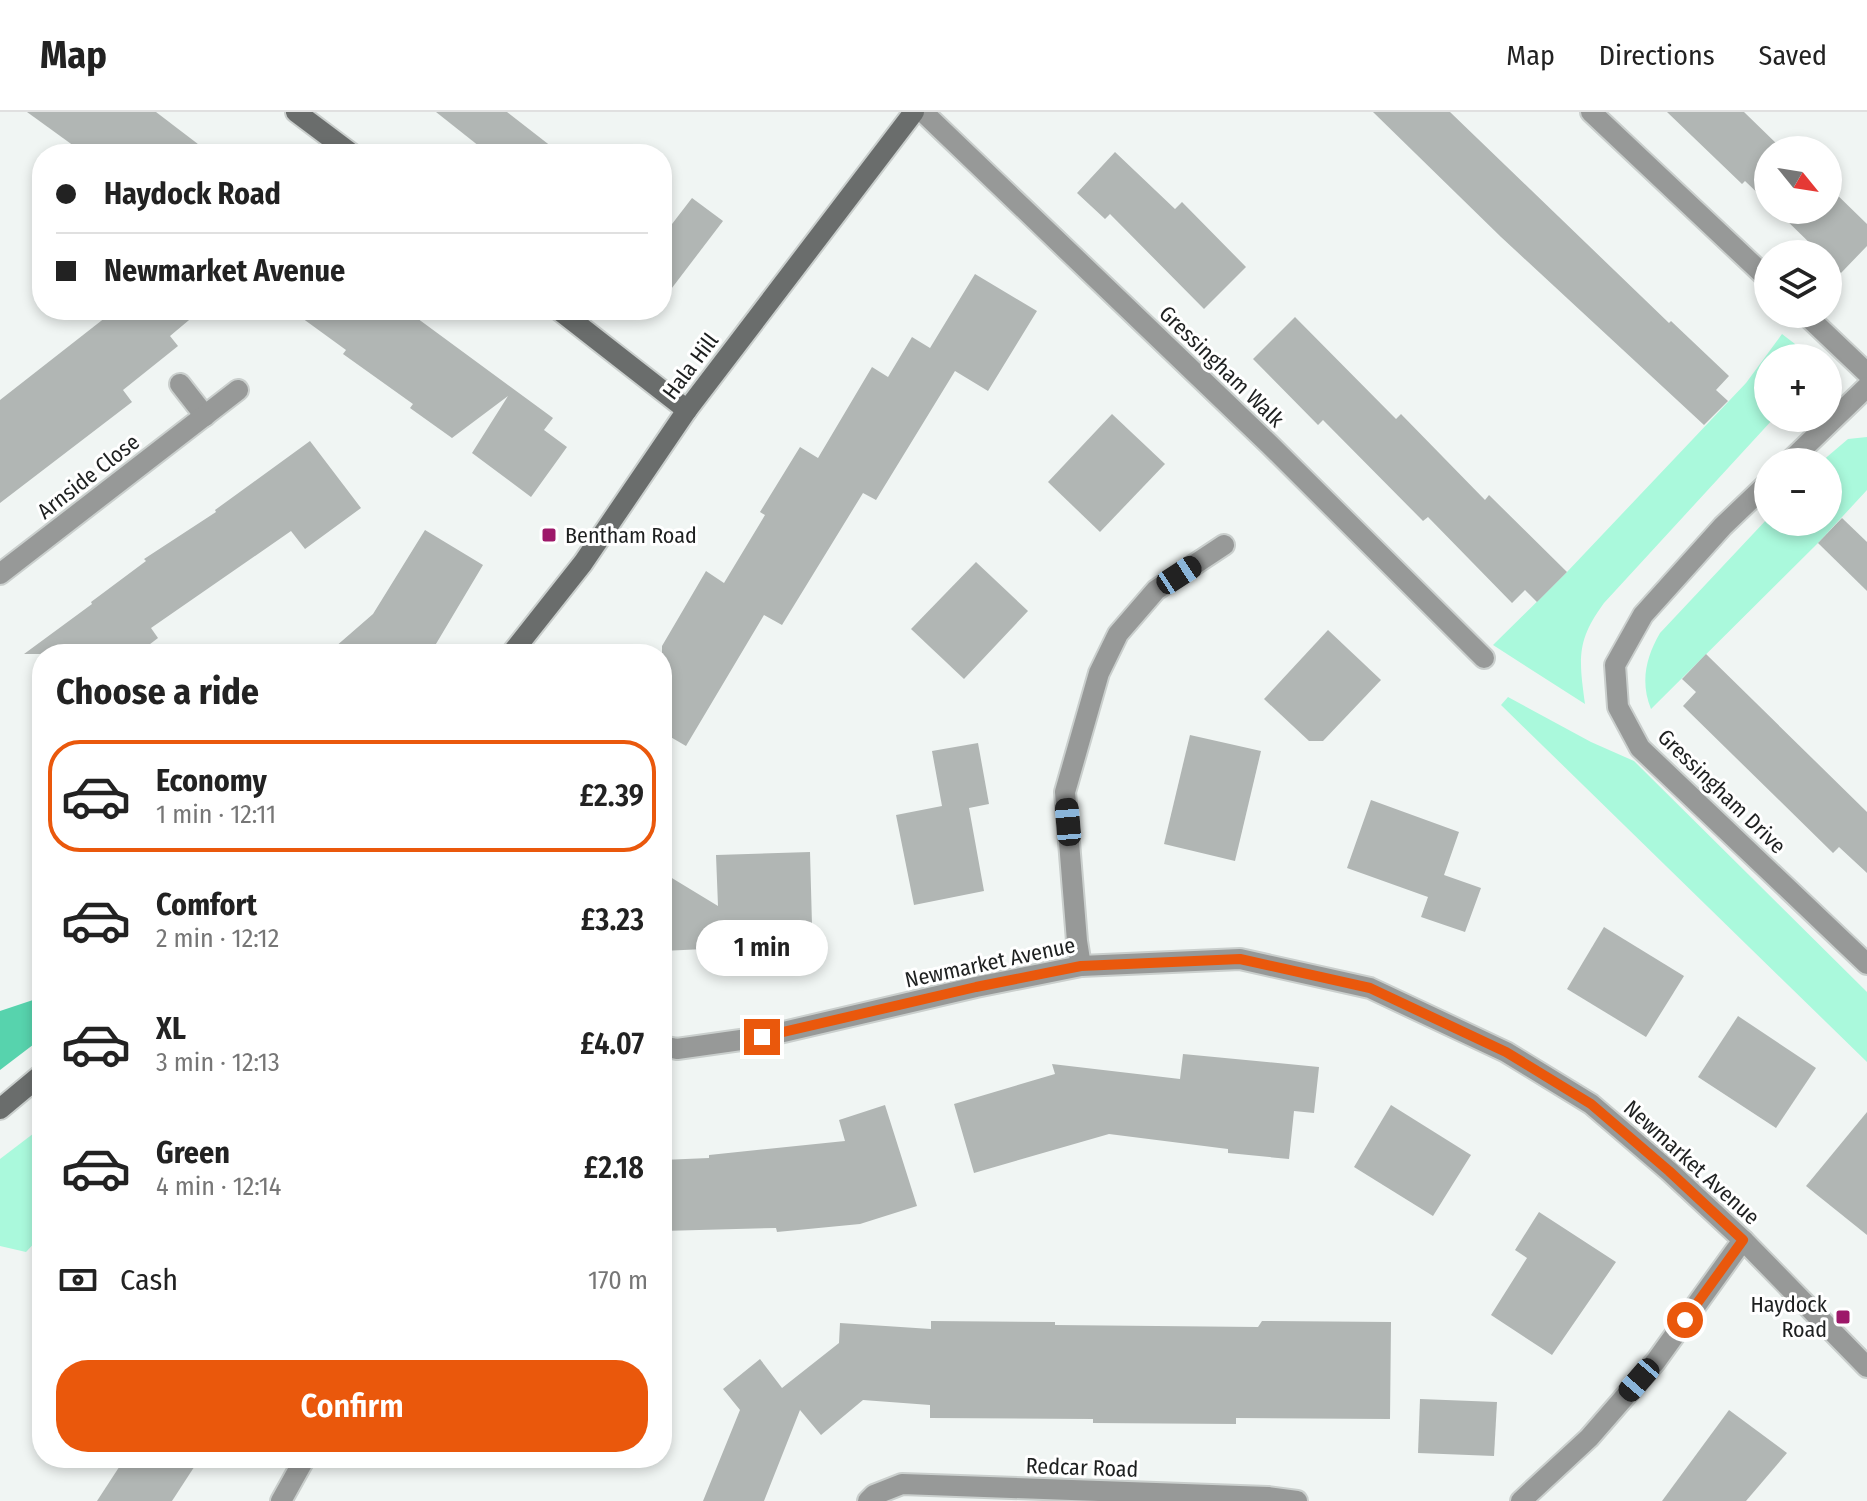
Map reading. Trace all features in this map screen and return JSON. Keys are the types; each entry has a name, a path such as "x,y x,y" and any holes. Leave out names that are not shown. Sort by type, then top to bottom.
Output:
{"street":[{"path":"296,112 339,144"},
{"name":"Hala Hill","path":"519,644 583,563 687,410 914,112"},
{"name":"Gressingham Walk","path":"923,112 1269,444 1484,658"},
{"path":"1591,112 1754,266"},
{"path":"572,320 687,410"},
{"path":"1820,328 1867,373"},
{"path":"180,384 205,416"},
{"path":"1804,448 1867,387"},
{"name":"Arnside Close","path":"0,574 238,390"},
{"name":"Gressingham Drive","path":"1754,496 1643,615 1615,665 1618,707 1640,748 1867,964"},
{"path":"1081,966 1065,792 1099,673 1118,634 1156,590 1224,545"},
{"name":"Newmarket Avenue","path":"672,1048 762,1037 1081,966 1240,959 1370,988 1506,1052 1591,1104 1743,1240 1867,1367"},
{"path":"0,1109 32,1082"},
{"path":"1521,1501 1589,1438 1656,1361 1743,1240"},
{"path":"281,1501 299,1468"},
{"name":"Redcar Road","path":"868,1501 874,1495 902,1484 1268,1497 1297,1501"}],"green space":[{"path":"1782,334 1795,344 1775,344"},
{"path":"1754,372 1754,432 1761,432 1595,616 1582,651 1585,704 1493,645 1567,572"},
{"path":"1867,437 1867,490 1842,517 1842,448 1837,448 1848,439"},
{"path":"1754,533 1754,536 1824,536 1651,709 1646,689 1646,670 1660,633"},
{"path":"1508,697 1591,742 1634,761 1867,992 1867,1062 1501,705"},
{"path":"32,1000 32,1046 0,1070 0,1011"},
{"path":"32,1135 32,1246 26,1252 0,1246 0,1159"}],"building":[{"path":"27,112 156,112 198,144 71,144"},
{"path":"436,112 507,112 548,144 476,144"},
{"path":"1373,112 1450,112 1669,323 1671,321 1729,376 1716,390 1728,401 1704,425 1501,237"},
{"path":"1667,112 1744,112 1769,136 1754,136 1754,190 1745,181 1742,184"},
{"path":"1115,152 1175,209 1182,202 1246,267 1204,309 1110,214 1105,219 1077,193"},
{"path":"692,198 723,221 672,288 672,224"},
{"path":"1842,200 1867,224 1867,246 1842,272 1842,240 1807,240 1790,224 1842,224"},
{"path":"975,274 1037,311 988,391 955,371 876,500 863,493 782,625 764,615 686,746 672,738 672,644 663,644 706,571 724,583 765,515 760,512 800,447 818,458 872,367 888,377 912,337 930,348"},
{"path":"1295,317 1396,419 1401,414 1485,500 1489,495 1567,572 1537,602 1525,590 1512,603 1428,517 1423,521 1323,420 1318,425 1253,359"},
{"path":"102,320 189,320 170,336 178,346 123,390 132,402 0,503 0,400"},
{"path":"305,320 420,320 553,418 544,430 567,447 531,497 472,453 508,396 452,438 410,408 413,404 343,354 346,350"},
{"path":"1112,414 1165,464 1100,532 1048,482"},
{"path":"310,441 361,508 305,549 291,531 151,628 158,638 150,644 38,644 146,561 144,559"},
{"path":"1842,518 1867,542 1867,591 1818,543 1825,536 1842,536"},
{"path":"425,530 483,565 436,644 338,644 373,614"},
{"path":"976,562 1028,611 964,679 911,629"},
{"path":"1328,630 1381,680 1323,741 1309,741 1264,699"},
{"path":"1706,654 1867,812 1867,873 1839,847 1833,853 1683,706 1696,692 1682,679"},
{"path":"1190,735 1261,751 1235,861 1164,844"},
{"path":"978,743 989,804 969,808 984,891 914,905 896,815 942,806 932,751"},
{"path":"1371,800 1459,832 1444,875 1481,888 1465,932 1421,917 1428,897 1347,868"},
{"path":"810,852 812,925 726,927 726,948 672,951 672,878 718,906 716,855"},
{"path":"1604,927 1684,976 1646,1037 1567,989"},
{"path":"1738,1016 1816,1068 1776,1128 1698,1077"},
{"path":"1183,1054 1319,1067 1314,1113 1294,1111 1289,1159 1228,1153 1228,1149 1109,1134 974,1173 954,1104 1055,1074 1052,1064 1180,1079"},
{"path":"885,1105 917,1206 860,1224 777,1232 776,1228 672,1231 672,1160 845,1141 839,1120"},
{"path":"1391,1105 1471,1155 1433,1216 1354,1167"},
{"path":"1867,1112 1867,1235 1806,1186"},
{"path":"1539,1212 1616,1262 1552,1355 1491,1315 1527,1258 1515,1250"},
{"path":"931,1321 1258,1327 1262,1321 1391,1322 1390,1419 1236,1418 1236,1424 930,1418 930,1405 863,1400 821,1435 800,1410 764,1501 703,1501 740,1410 723,1389 760,1359 782,1388 839,1343 840,1323 931,1329"},
{"path":"1420,1399 1497,1402 1494,1456 1418,1453"},
{"path":"1729,1410 1787,1453 1746,1501 1662,1501"},
{"path":"118,1468 193,1468 172,1501 97,1501"}],"place":[{"name":"Bentham Road","path":"549,535"},
{"name":"Haydock Road","path":"1843,1317"}],"route":[{"path":"762,1037 1081,966 1240,959 1370,988 1506,1052 1591,1104 1743,1240 1685,1320"}]}
